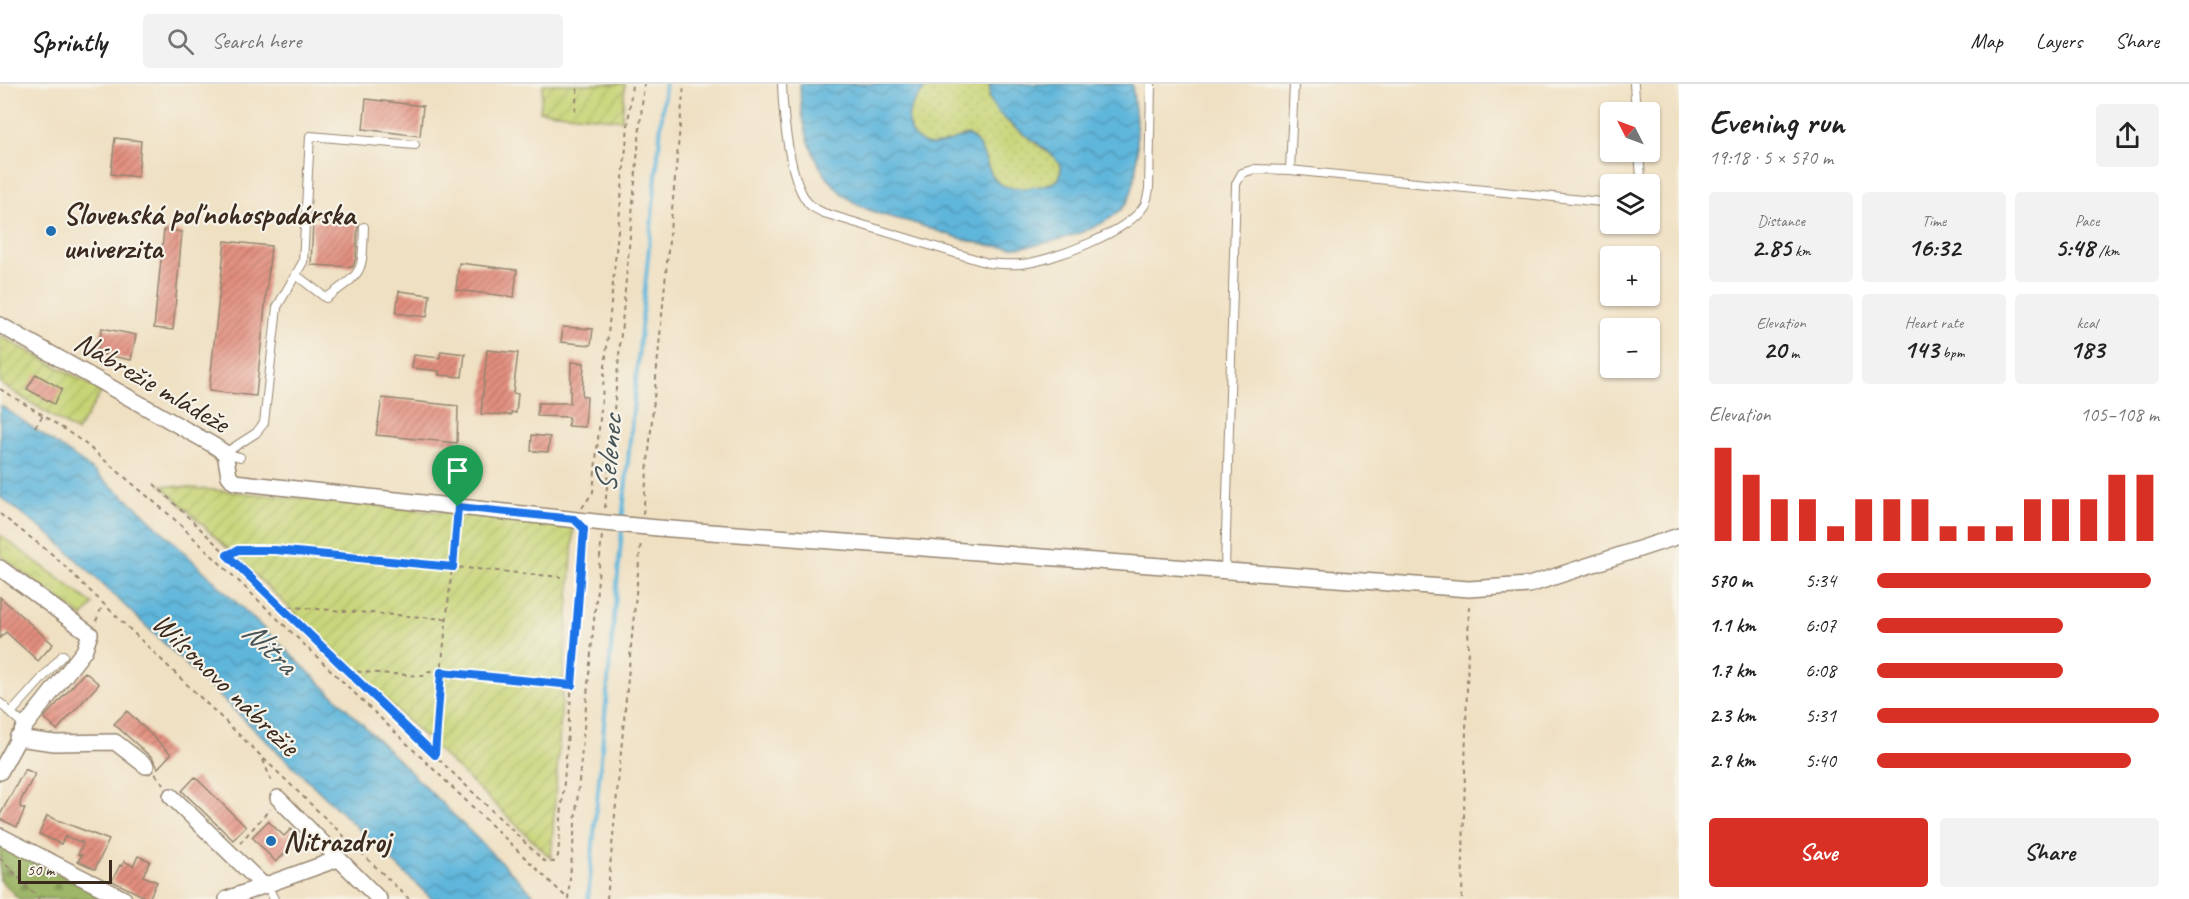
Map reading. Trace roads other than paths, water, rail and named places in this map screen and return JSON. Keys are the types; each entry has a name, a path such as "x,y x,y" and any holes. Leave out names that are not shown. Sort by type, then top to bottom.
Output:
{"street":[{"name":"Nábrežie mládeže","path":"0,325 225,453 229,476 234,482 243,484 658,528 1469,589 1529,585 1679,536"},
{"path":"0,568 90,634 84,651 21,732 0,772"},
{"path":"21,732 55,743 115,742 146,766"},
{"path":"171,796 268,890"},
{"name":"Wilsonovo nábrežie","path":"278,798 379,899"},
{"path":"0,836 124,899"},
{"path":"227,899 268,890 338,859"}],"lane":[{"path":"782,84 795,177 802,194 812,206 835,217 987,263 1001,264 1031,262 1090,242 1132,220 1145,206 1149,189 1151,84"},
{"path":"1290,170 1293,84"},
{"path":"1634,84 1635,102"},
{"path":"225,453 256,433 264,423 277,307 303,262 310,136 415,145"},
{"path":"1225,569 1236,184 1242,173 1255,169 1290,170 1600,201"},
{"path":"296,275 326,298 356,277 363,264 364,227"},
{"path":"225,453 240,457"},
{"path":"11,713 63,655"},
{"path":"0,703 11,713 21,732"}],"water":[{"path":"800,84 929,84 914,102 909,115 910,130 915,137 923,143 932,145 946,143 968,135 977,142 993,177 1000,184 1011,188 1026,188 1046,185 1058,180 1061,171 1059,163 995,108 990,98 990,84 1132,84 1137,163 1131,193 1125,205 1116,214 1088,230 1053,241 1021,247 996,246 971,241 878,213 844,196 820,166 808,140 800,98"},
{"name":"Nitra","path":"0,405 85,464 140,510 335,697 538,899 432,899 55,539 0,497"}],"waterway":[{"name":"Selenec","path":"622,522 665,84"},
{"name":"Selenec","path":"588,899 622,530"}],"place":[{"name":"Slovenská poľnohospodárska univerzita","path":"51,231"},
{"name":"Nitrazdroj","path":"271,841"}]}
